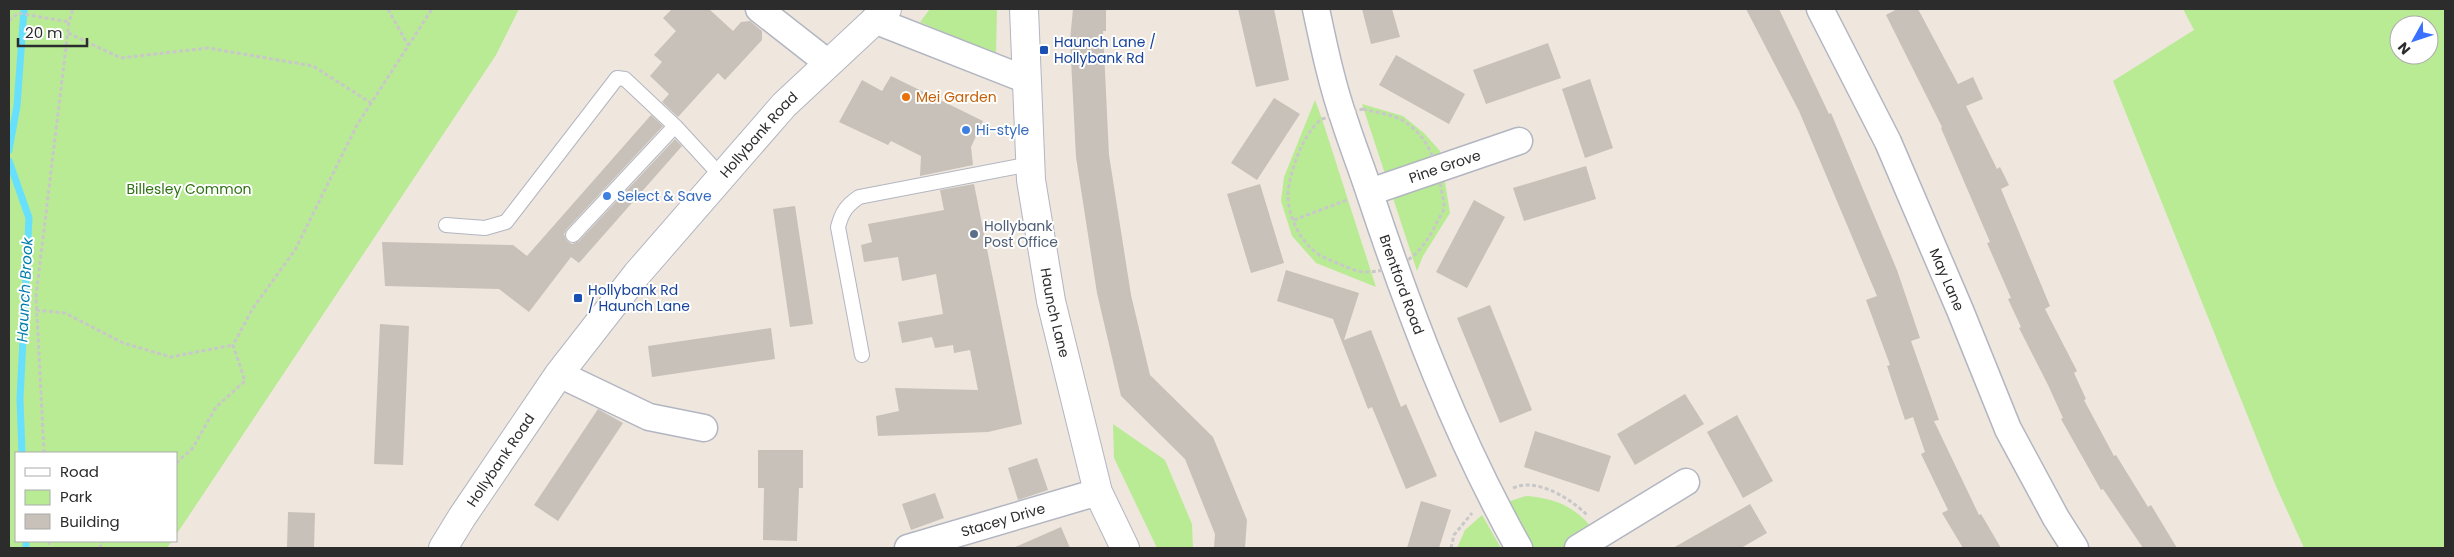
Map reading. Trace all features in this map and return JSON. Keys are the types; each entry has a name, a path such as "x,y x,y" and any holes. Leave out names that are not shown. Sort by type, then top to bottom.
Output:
{"street":[{"path":"759,9 828,63"},
{"name":"Haunch Lane","path":"1024,9 1030,164 1052,301 1098,492 1125,548"},
{"name":"Brentford Road","path":"1316,9 1342,114 1395,268 1434,368 1492,499 1519,548"},
{"name":"May Lane","path":"1820,9 1888,142 1960,310 2008,429 2056,518 2075,548"},
{"name":"Hollybank Road","path":"443,548 559,374 637,274 784,105 880,14 1027,80"},
{"name":"Pine Grove","path":"1370,192 1519,141"},
{"path":"559,374 649,417 704,428"},
{"path":"1578,548 1686,482"},
{"name":"Stacey Drive","path":"908,548 1098,492"}],"lane":[{"path":"446,225 485,228 506,222 617,78 625,79 675,126 721,176"},
{"path":"573,234 675,126"},
{"path":"862,355 838,227 841,214 848,204 859,197 1030,164"}],"path":[{"path":"44,452 36,296 68,22 73,9"},
{"path":"388,9 408,45"},
{"path":"36,310 65,313 123,344 171,357 232,345 253,308 295,250 357,125 432,9"},
{"path":"9,21 18,13 68,22"},
{"path":"67,33 121,58 208,48 313,66 371,103"},
{"path":"1294,220 1370,192"},
{"path":"178,461 192,449 216,407 245,381 232,345"},
{"path":"1451,548 1454,535 1475,509 1520,485 1549,489 1575,504 1605,532"}],"green space":[{"name":"Billesley Common","path":"9,9 519,9 496,55 178,532 178,452 15,452 15,542 171,542 167,548 9,548"},
{"path":"930,9 997,9 996,55 920,22"},
{"path":"2183,9 2445,9 2445,548 2304,548 2275,484 2113,81 2194,30"},
{"path":"1315,100 1376,287 1316,263 1292,236 1281,201 1284,177"},
{"path":"1362,104 1403,116 1424,133 1440,151 1450,213 1423,256 1417,271"},
{"path":"1113,424 1165,460 1192,524 1193,548 1157,548 1114,458"},
{"path":"1526,496 1551,500 1573,510 1590,526 1603,548 1531,548 1504,503"},
{"path":"1482,515 1501,548 1457,548 1465,530"}],"building":[{"path":"672,9 709,9 733,31 741,22 750,21 762,31 762,40 725,80 718,73 678,117 662,102 669,94 650,76 662,62 654,55 676,31 663,18"},
{"path":"1073,9 1106,9 1106,31 1103,31 1109,155 1131,295 1150,375 1213,437 1247,520 1245,548 1214,548 1215,534 1185,459 1121,396 1097,293 1076,157 1070,40"},
{"path":"1238,9 1274,9 1289,80 1256,87"},
{"path":"1362,9 1392,9 1400,37 1371,44"},
{"path":"1746,9 1779,9 1829,114 1831,113 1897,270 1920,338 1911,341 1939,420 1934,421 1979,515 1981,514 2001,548 1963,548 1942,513 1948,510 1921,454 1925,452 1913,417 1905,420 1887,366 1890,365 1866,300 1877,296 1799,111"},
{"path":"1897,9 1918,9 1958,84 1973,77 1983,99 1966,106 1997,169 2000,167 2009,185 2001,189 2050,306 2045,309 2077,371 2074,373 2086,399 2084,400 2114,456 2116,455 2148,507 2151,505 2177,548 2143,548 2103,489 2101,490 2061,419 2063,418 2048,385 2019,328 2021,327 2008,299 2011,298 1987,243 1990,242 1942,127 1886,15"},
{"path":"1548,43 1561,78 1486,104 1473,70"},
{"path":"1396,55 1465,94 1449,124 1379,85"},
{"path":"891,76 983,121 971,147 973,165 920,176 921,156 891,141 888,145 839,122 862,80 882,91"},
{"path":"1590,79 1613,148 1585,158 1562,89"},
{"path":"1274,98 1300,114 1257,180 1231,163"},
{"path":"651,115 663,126 567,229 564,234 567,241 572,244 579,241 675,139 682,146 579,263 571,257 529,312 499,289 385,286 382,242 513,245 527,256"},
{"path":"1586,166 1596,199 1524,221 1513,188"},
{"path":"974,184 1022,424 988,432 878,436 876,416 899,411 895,388 978,390 970,350 954,353 953,345 935,348 932,337 902,343 898,322 943,314 936,274 902,281 898,257 864,262 861,245 872,242 868,224 944,210 940,190"},
{"path":"1260,184 1284,263 1251,273 1227,194"},
{"path":"1474,200 1505,217 1467,288 1436,272"},
{"path":"795,206 813,324 790,327 773,209"},
{"path":"1286,270 1359,293 1344,340 1371,330 1401,407 1406,404 1437,476 1406,489 1372,407 1368,409 1333,319 1277,301"},
{"path":"1490,305 1532,410 1500,423 1457,318"},
{"path":"380,324 409,326 403,465 374,464"},
{"path":"771,328 775,359 652,377 648,346"},
{"path":"1685,394 1704,424 1635,465 1617,434"},
{"path":"598,409 623,423 558,521 534,505"},
{"path":"1737,415 1773,481 1743,498 1707,432"},
{"path":"1535,431 1611,456 1599,492 1524,467"},
{"path":"758,450 803,450 803,488 799,488 797,541 763,540 764,488 758,488"},
{"path":"1037,458 1048,490 1018,500 1008,468"},
{"path":"935,493 944,518 911,530 902,504"},
{"path":"1421,501 1451,510 1439,548 1407,548"},
{"path":"1750,504 1767,533 1741,548 1673,548"},
{"path":"288,512 315,513 314,548 287,548"},
{"path":"1061,527 1070,548 1013,548"}],"waterway":[{"name":"Haunch Brook","path":"9,150 17,106 24,9"},
{"name":"Haunch Brook","path":"9,161 29,218 20,399 22,452"},
{"name":"Haunch Brook","path":"26,542 26,548"}],"place":[{"name":"Haunch Lane / Hollybank Rd","path":"1044,50"},
{"name":"Mei Garden","path":"906,97"},
{"name":"Hi-style","path":"966,130"},
{"name":"Select & Save","path":"607,196"},
{"name":"Hollybank Post Office","path":"974,234"},
{"name":"Hollybank Rd / Haunch Lane","path":"578,298"}]}
